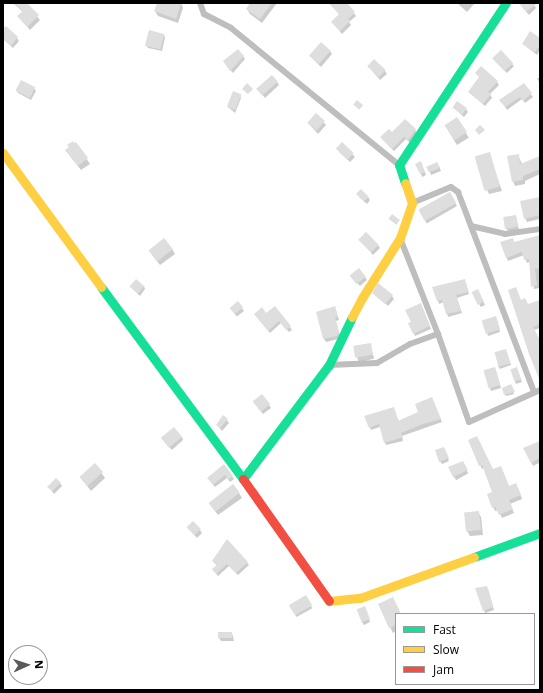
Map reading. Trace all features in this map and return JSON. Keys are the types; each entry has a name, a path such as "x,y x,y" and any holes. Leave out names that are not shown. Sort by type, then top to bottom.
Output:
{"street":[{"path":"200,3 204,14 231,28 399,165 412,203 400,238 362,298 329,365 243,479"},
{"path":"399,165 506,3"},
{"path":"3,153 243,479 330,602 360,598 540,533"},
{"path":"400,238 438,334 469,422 537,391 458,192 451,187 412,203"},
{"path":"471,226 505,234 540,230"},
{"path":"329,365 376,363 410,344 438,334"}],"building":[{"path":"14,3 27,3 39,15 27,27 17,16 23,11"},
{"path":"157,3 181,3 176,19 154,11"},
{"path":"250,3 272,3 260,19 246,9"},
{"path":"329,3 347,3 355,12 348,19 350,21 340,31 331,22 339,14"},
{"path":"519,3 538,3 526,12"},
{"path":"6,26 18,37 11,46 3,39 3,29"},
{"path":"149,30 164,34 160,50 145,45"},
{"path":"530,31 540,38 540,45 535,52 522,44"},
{"path":"321,42 331,51 319,64 309,55"},
{"path":"238,49 244,56 230,71 223,61"},
{"path":"501,50 513,63 504,71 492,58"},
{"path":"374,59 386,70 379,77 367,66"},
{"path":"481,66 498,81 488,92 491,94 483,104 468,92 479,77 475,73"},
{"path":"272,75 278,82 262,96 256,89"},
{"path":"21,80 35,87 30,98 16,91"},
{"path":"247,83 253,89 248,94 242,89"},
{"path":"524,83 532,93 523,101 520,97 505,107 499,100"},
{"path":"233,91 241,94 235,110 227,107"},
{"path":"357,100 363,105 359,110 353,105"},
{"path":"457,101 467,108 462,114 452,108"},
{"path":"316,113 325,121 316,131 307,123"},
{"path":"457,117 467,132 455,140 445,125"},
{"path":"405,119 416,129 408,140 404,137 392,149 380,137 389,129 392,132"},
{"path":"480,125 485,130 479,135 475,130"},
{"path":"73,141 74,143 76,142 88,158 78,166 65,150 69,147 67,145"},
{"path":"342,142 354,153 348,159 336,149"},
{"path":"490,152 500,187 485,191 475,156"},
{"path":"519,154 520,164 540,156 540,169 523,176 523,180 512,182 507,156"},
{"path":"421,161 425,172 420,174 415,164"},
{"path":"437,162 440,168 429,172 426,167"},
{"path":"361,189 369,197 364,201 356,194"},
{"path":"450,192 456,203 425,221 419,209"},
{"path":"540,197 540,215 524,219 520,201"},
{"path":"392,214 400,220 396,225 388,219"},
{"path":"516,215 518,227 505,229 503,217"},
{"path":"366,232 379,245 371,253 358,240"},
{"path":"540,235 540,268 535,269 537,285 531,287 529,259 524,260 522,252 506,258 500,242 513,238 514,242"},
{"path":"164,238 173,249 157,261 148,251"},
{"path":"359,268 366,277 356,284 350,275"},
{"path":"136,279 144,286 138,294 129,287"},
{"path":"465,279 468,292 456,295 461,311 446,314 442,300 437,301 432,287"},
{"path":"378,283 393,295 385,304 372,293"},
{"path":"516,287 521,300 525,298 528,304 540,300 540,324 533,327 540,340 540,381 529,354 508,290"},
{"path":"478,289 484,302 478,305 472,292"},
{"path":"238,301 243,307 235,314 230,308"},
{"path":"421,303 430,326 413,334 408,323 411,322 405,310"},
{"path":"275,306 291,326 286,330 279,321 268,331 254,314 262,307 266,313"},
{"path":"335,306 338,317 335,317 339,332 337,336 323,339 316,312"},
{"path":"496,316 500,329 486,334 482,320"},
{"path":"371,343 373,355 355,358 353,346"},
{"path":"506,349 510,363 499,367 494,352"},
{"path":"495,367 500,385 489,389 483,370"},
{"path":"517,367 521,379 514,382 510,369"},
{"path":"511,384 515,392 504,395 502,388"},
{"path":"262,394 270,404 261,412 253,402"},
{"path":"432,397 441,419 423,424 401,433 403,437 384,443 379,424 369,428 364,416 394,407 398,421 418,412 415,404"},
{"path":"223,415 228,419 220,428 216,425"},
{"path":"174,427 182,437 169,448 161,438"},
{"path":"477,436 493,469 501,466 509,486 516,483 521,495 509,500 513,509 499,515 495,507 492,508 487,494 492,492 482,465 479,466 468,440"},
{"path":"540,441 540,458 531,463 523,448"},
{"path":"444,447 449,458 439,462 435,450"},
{"path":"463,461 468,470 453,477 448,467"},
{"path":"95,463 103,472 87,486 79,477"},
{"path":"224,464 233,476 228,480 225,475 213,485 207,478"},
{"path":"56,478 61,483 52,491 47,487"},
{"path":"233,484 240,493 215,512 209,503"},
{"path":"479,511 481,530 466,531 464,513"},
{"path":"193,521 201,529 194,535 187,527"},
{"path":"227,539 248,562 236,573 227,564 216,574 212,569 217,565 212,561"},
{"path":"487,586 493,607 483,611 475,588"},
{"path":"306,595 312,605 295,616 289,605"},
{"path":"393,597 401,613 395,613 395,625 389,628 378,604"},
{"path":"365,606 370,619 362,622 357,609"},
{"path":"218,632 232,632 232,638 218,638"}],"traffic: fast":[{"path":"405,183 399,165 506,3"},
{"path":"101,287 243,479 329,365 352,317"},
{"path":"474,557 540,533"}],"traffic: slow":[{"path":"3,153 101,287"},
{"path":"352,317 362,298 400,238 412,203 405,183"},
{"path":"329,601 360,598 474,557"}],"traffic: jam":[{"path":"243,479 329,601"}]}
